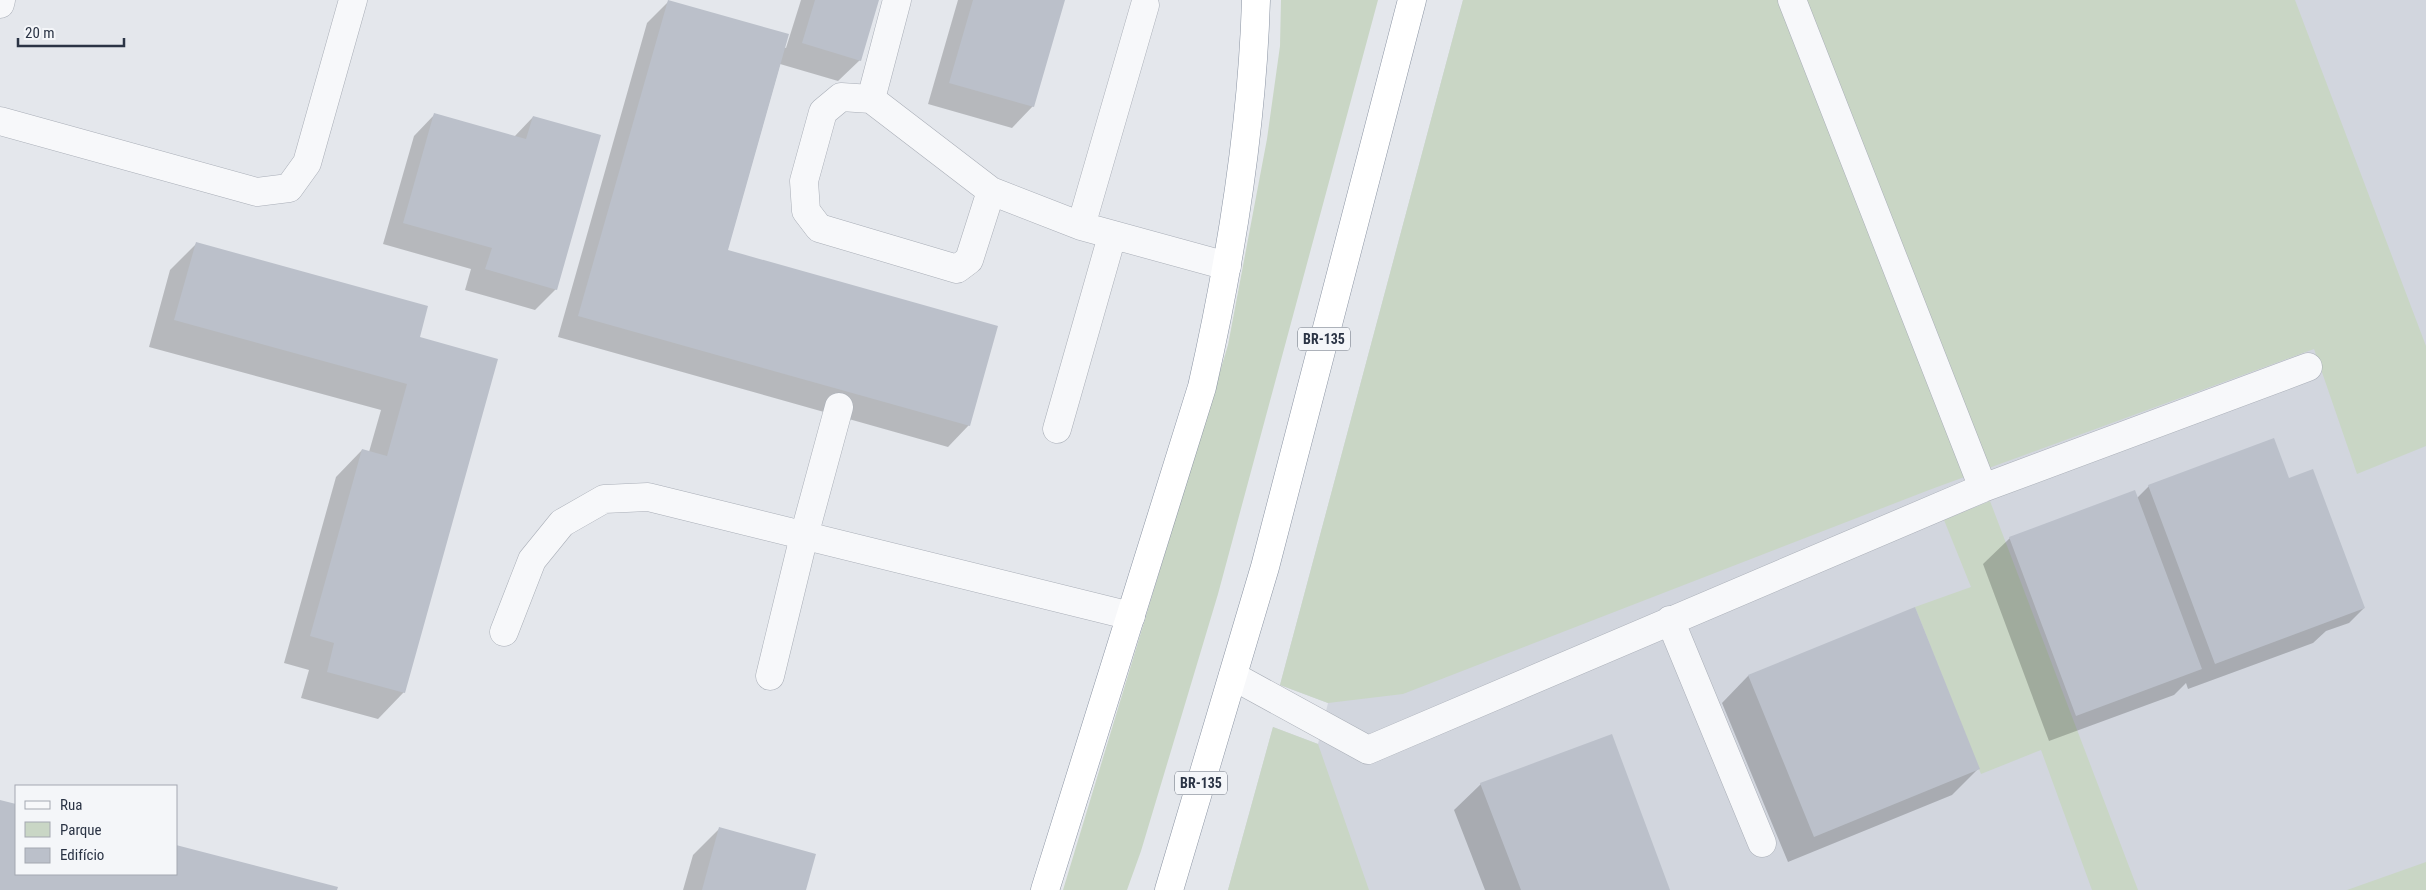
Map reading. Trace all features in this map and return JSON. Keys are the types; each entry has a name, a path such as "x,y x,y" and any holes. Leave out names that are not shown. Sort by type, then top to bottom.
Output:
{"highway":[{"path":"1045,890 1202,387 1227,266 1249,120 1254,67 1256,0"},
{"name":"BR-135","path":"1169,890 1265,567 1412,0"}],"lane":[{"path":"0,4 1,0"},
{"path":"0,121 257,192 289,188 307,163 353,0"},
{"path":"871,99 897,0"},
{"path":"1792,0 1983,488"},
{"path":"1081,226 1145,4"},
{"path":"991,191 969,260 957,269 819,228 806,211 804,181 823,112 840,97 871,99 991,191 1112,236 1227,266"},
{"path":"1057,429 1112,236"},
{"path":"1233,676 1368,750 1983,488 2308,367"},
{"path":"770,676 804,536 839,407"},
{"path":"504,632 532,560 562,523 604,500 648,497 1131,616"},
{"path":"1670,620 1762,843"}],"shaded area":[{"path":"1463,0 2426,0 2426,890 1228,890 1273,727 1318,744 1328,703 1280,685"}],"green space":[{"path":"1281,0 1378,0 1218,594 1141,851 1127,890 1063,890 1228,345 1267,139 1280,46"},
{"path":"1463,0 2295,0 2426,346 2426,446 2357,474 2314,349 1929,490 1403,694 1328,703 1280,685"},
{"path":"1990,501 2138,890 2092,890 2041,750 1981,774 1915,607 1971,587 1944,520"},
{"path":"1273,727 1318,744 1369,890 1228,890"},
{"path":"2426,862 2426,890 2347,890"}],"building":[{"path":"668,0 789,34 728,250 998,326 970,426 578,316"},
{"path":"815,0 879,0 861,61 802,43"},
{"path":"973,0 1065,0 1034,107 949,83"},
{"path":"434,113 526,139 533,116 601,135 557,290 485,269 492,248 403,223"},
{"path":"196,242 428,306 420,337 498,359 405,693 327,672 334,643 310,636 362,449 387,456 407,384 174,320"},
{"path":"2274,438 2289,478 2313,469 2365,608 2215,664 2148,485"},
{"path":"2135,490 2202,669 2076,716 2009,537"},
{"path":"1915,607 1980,769 1814,837 1748,675"},
{"path":"1612,734 1670,890 1521,890 1480,783"},
{"path":"0,800 15,804 15,875 178,875 178,846 338,887 337,890 0,890"},
{"path":"719,827 816,854 806,890 702,890"}]}
